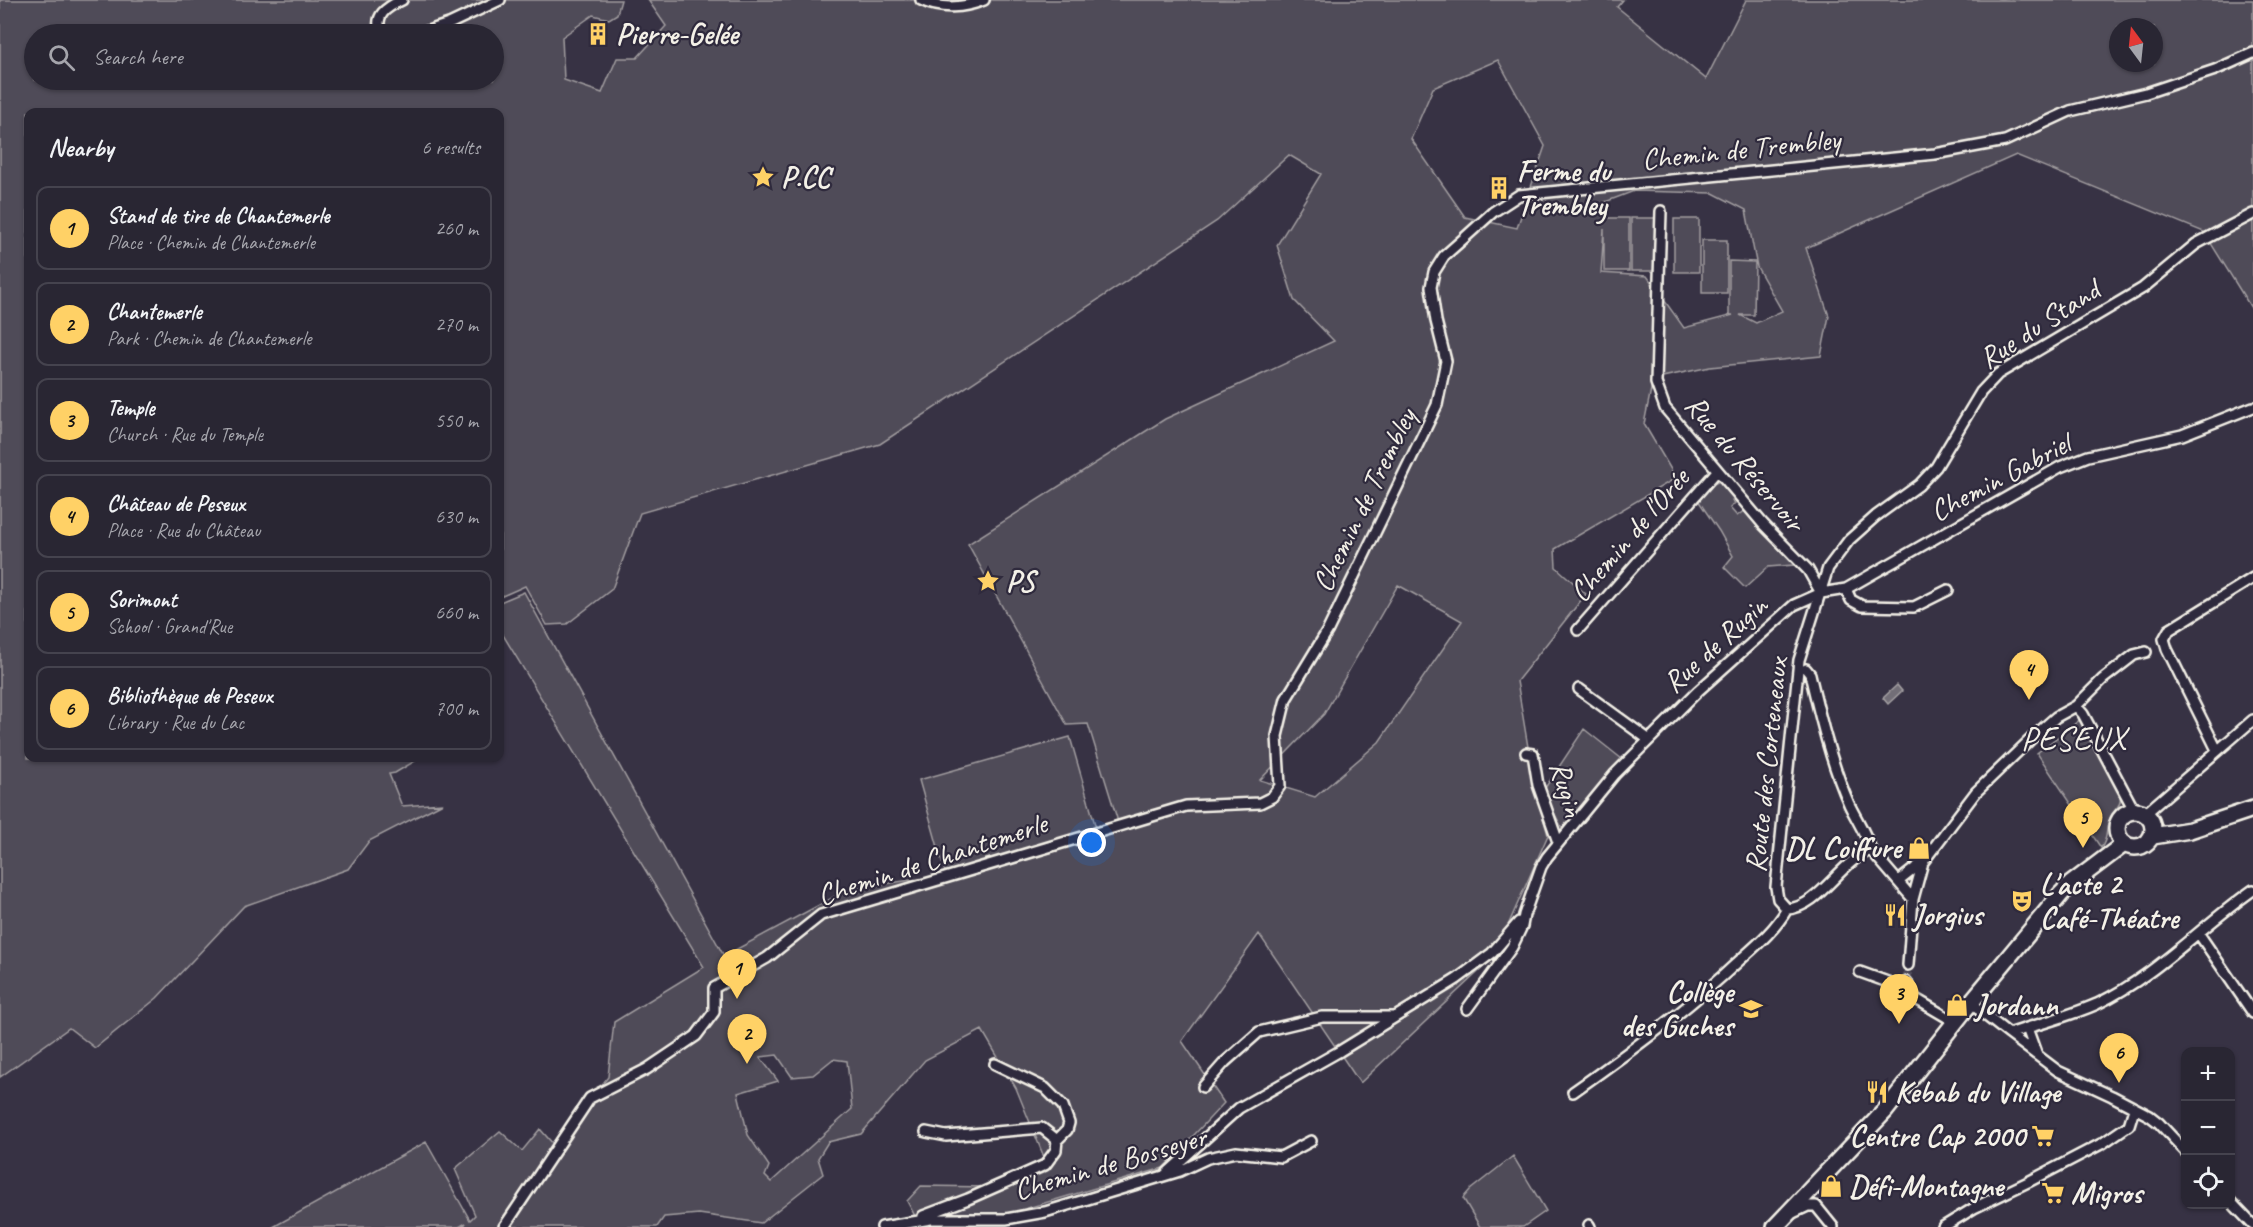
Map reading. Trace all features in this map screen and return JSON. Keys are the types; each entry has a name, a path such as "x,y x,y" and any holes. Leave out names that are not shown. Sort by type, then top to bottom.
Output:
{"main road":[{"path":"2153,836 2190,830 2253,809"},
{"path":"2140,812 2153,823 2153,836 2150,841 2140,847 2124,844 2118,834 2118,822 2126,813 2140,812"},
{"path":"1778,1224 1813,1185 1866,1133 2061,894 2124,844"}],"street":[{"path":"379,24 382,13 391,5 402,0"},
{"path":"448,24 500,0"},
{"path":"921,0 946,7 968,5 984,0"},
{"name":"Chemin de Trembley","path":"1260,803 1272,797 1280,786 1277,736 1286,699 1329,630 1437,405 1446,361 1436,321 1431,287 1434,272 1444,256 1493,212 1519,195 1935,154 2005,141 2070,111 2146,93 2215,70 2253,53"},
{"name":"Rue du Réservoir","path":"1661,211 1656,383 1665,408 1763,525 1808,570 1821,593"},
{"name":"Rue du Stand","path":"1821,593 1828,568 1849,540 1876,516 1919,485 1936,467 1981,392 1998,374 2143,288 2196,244 2253,214"},
{"name":"Chemin Gabriel","path":"1821,593 1846,589 2060,467 2088,456 2182,435 2253,407"},
{"name":"Chemin de l'Orée","path":"1578,630 1717,471"},
{"path":"2217,750 2164,639 2169,630 2253,578"},
{"path":"1846,589 1851,600 1862,606 1914,607 1948,591"},
{"name":"Rue de Rugin","path":"1467,1009 1512,947 1522,926 1541,867 1558,842 1615,774 1698,691 1794,605 1821,593"},
{"name":"Route des Corteneaux","path":"1821,593 1799,660 1776,888 1778,899 1787,909 1799,909 1861,854 1871,850"},
{"path":"1899,881 1923,862 1976,792 2056,717 2076,706 2103,679 2134,655 2146,652"},
{"path":"1806,669 1810,674 1820,719 1849,803 1871,850 1913,899"},
{"path":"1579,689 1648,739"},
{"path":"2076,706 2089,724 2140,812 2253,720"},
{"name":"Rugin","path":"1526,753 1533,754 1538,785 1558,842"},
{"name":"Chemin de Chantemerle","path":"504,1227 590,1098 647,1069 696,1036 714,1012 714,988 767,958 821,915 1186,806 1260,803"},
{"path":"1908,965 1913,899 1923,862"},
{"path":"2009,1034 2097,1004 2159,965 2199,934 2220,913 2253,890"},
{"path":"1573,1092 1648,1038 1716,984 1779,922 1787,909"},
{"name":"Rue de Rugin","path":"1165,1175 1239,1108 1340,1052 1457,979 1492,952 1524,915"},
{"path":"2199,934 2253,1013"},
{"path":"1860,972 1907,985 1911,996 1955,1022"},
{"path":"1972,1001 1981,1012 2058,1071 2112,1096 2159,1123 2181,1147"},
{"path":"1203,1087 1225,1062 1259,1032 1322,1017 1394,1017"},
{"path":"2027,1028 2036,1053"},
{"path":"907,1222 968,1199 1045,1165 1056,1150 1057,1140 1067,1130 1070,1123 1063,1106 1045,1088 995,1064"},
{"path":"1943,1227 1974,1208 2103,1143 2129,1125 2134,1109"},
{"path":"926,1132 946,1136 1042,1128 1057,1140"},
{"name":"Chemin de Bosseyer","path":"882,1227 931,1219 1006,1219 1045,1212 1165,1175 1208,1158 1236,1152 1281,1157 1311,1141"},
{"path":"1778,1224 1803,1208 1812,1206 1822,1211 1833,1227"},
{"path":"2235,1206 2253,1225"}],"shaded area":[{"path":"0,0 621,0 617,14 609,19 593,15 562,37 564,80 602,93 617,58 637,58 666,26 648,0 1623,0 1617,7 1706,79 1746,0 2253,0 2253,311 2204,232 2016,155 1806,248 1829,316 1821,356 1710,367 1653,379 1644,424 1676,478 1555,549 1556,567 1586,594 1517,681 1535,789 1548,835 1494,957 1360,1083 1259,934 1182,1041 1224,1103 1163,1168 1007,1214 915,1216 907,1201 921,1186 993,1187 1046,1162 1016,1088 982,1030 925,1060 861,1134 828,1142 818,1158 823,1174 761,1223 699,1214 664,1217 657,1227 463,1227 466,1223 459,1227 273,1227 426,1142 470,1220 475,1215 455,1169 500,1131 522,1151 540,1129 554,1145 608,1077 614,1022 704,967 504,637 504,600 524,592 724,956 849,889 946,875 1119,825 1088,724 1067,725 968,544 1165,419 1334,341 1294,300 1277,245 1321,174 1289,155 1217,221 880,444 640,513 612,589 567,624 547,625 525,586 504,595 504,108 24,108 24,762 413,762 389,774 402,806 443,803 369,841 348,869 244,906 157,998 95,1048 69,1028 0,1077","holes":["1498,60 1545,146 1517,228 1465,217 1411,139 1433,88","1634,191 1713,193 1746,210 1757,267 1782,311 1756,323 1740,315 1754,315 1755,262 1729,261 1729,315 1733,315 1684,328 1647,276 1601,273 1604,229 1604,271 1629,271 1629,218 1604,218 1605,202","1398,585 1462,621 1379,742 1315,797 1260,780 1324,714","777,1055 792,1077 813,1075 833,1059 847,1061 852,1109 771,1182 765,1176 769,1166 748,1135 738,1093 778,1081 760,1057"]},
{"path":"1631,218 1656,218 1656,271 1631,271"},
{"path":"1674,219 1699,219 1699,272 1674,272"},
{"path":"1702,240 1727,240 1727,293 1702,293"},
{"path":"1720,481 1735,498 1732,500 1735,503 1730,508 1737,516 1745,510 1794,565 1768,567 1745,588 1724,567 1733,556 1698,500 1713,484"},
{"path":"1897,685 1902,691 1888,704 1883,698"},
{"path":"2081,719 2122,794 2109,820 2101,848 2037,753"},
{"path":"1584,729 1622,759 1562,828 1543,791"},
{"path":"1070,737 1096,828 945,872 919,780"},
{"path":"1513,1156 1546,1211 1523,1227 1480,1227 1463,1198"}],"tunnel":[{"path":"1907,982 1908,965"}],"place":[{"name":"Pierre-Gelée","path":"598,34"},
{"name":"P.CC","path":"763,177"},
{"name":"Ferme du Trembley","path":"1499,188"},
{"name":"PS","path":"988,581"},
{"name":"Château de Peseux","path":"2029,700"},
{"name":"DL Coiffure","path":"1919,848"},
{"name":"Sorimont","path":"2083,848"},
{"name":"L'acte 2 Café-Théatre","path":"2022,901"},
{"name":"Jorgius","path":"1895,915"},
{"name":"Stand de tire de Chantemerle","path":"737,999"},
{"name":"Jordann","path":"1957,1005"},
{"name":"Collège des Guches","path":"1751,1009"},
{"name":"Temple","path":"1899,1024"},
{"name":"Chantemerle","path":"747,1064"},
{"name":"Bibliothèque de Peseux","path":"2119,1083"},
{"name":"Kebab du Village","path":"1877,1092"},
{"name":"Centre Cap 2000","path":"2043,1136"},
{"name":"Défi-Montagne","path":"1831,1186"},
{"name":"Migros","path":"2053,1193"}],"district":[{"name":"PESEUX","path":"2074,739"}]}
